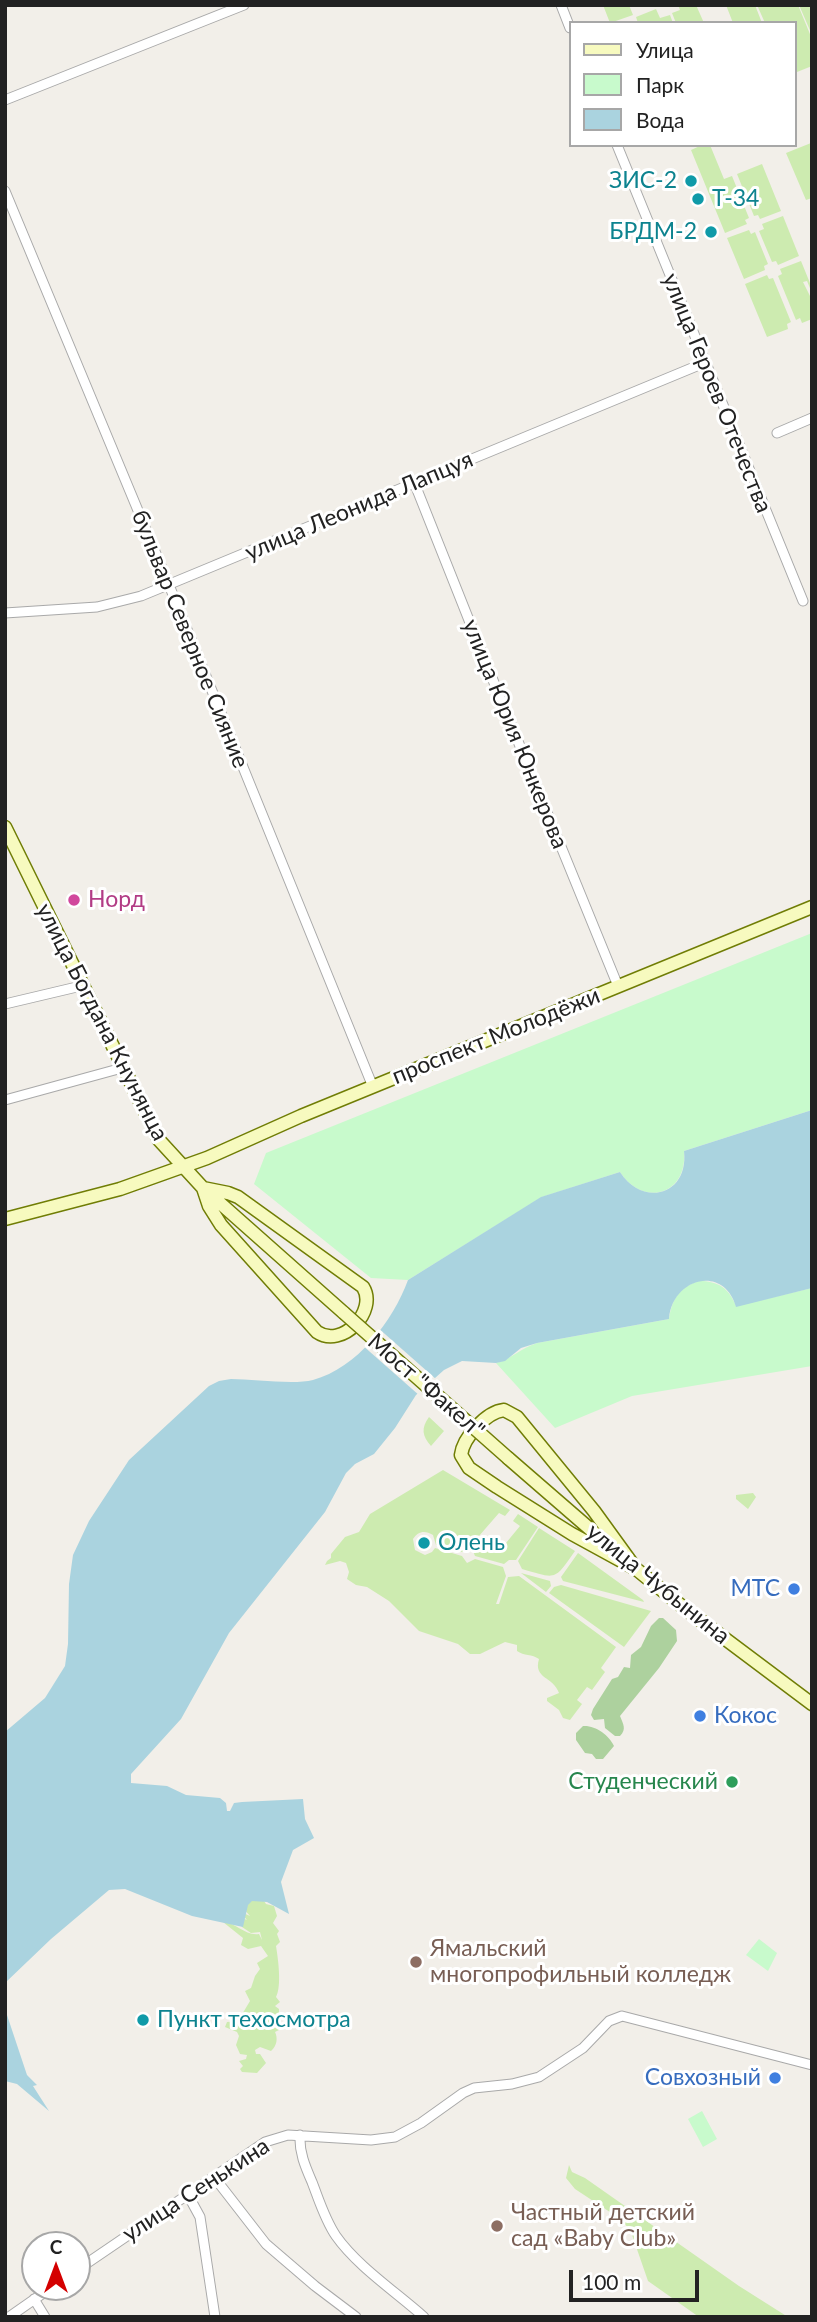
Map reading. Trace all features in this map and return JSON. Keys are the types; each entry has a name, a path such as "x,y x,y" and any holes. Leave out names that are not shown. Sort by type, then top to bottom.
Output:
{"street":[{"path":"5,100 244,5"},
{"path":"561,5 568,23"},
{"name":"улица Героев Отечества","path":"618,147 803,601"},
{"name":"бульвар Северное Сияние","path":"5,191 373,1087"},
{"name":"улица Леонида Лапцуя","path":"5,612 97,607 120,603 704,363"},
{"path":"777,433 812,418"},
{"name":"улица Юрия Юнкерова","path":"414,482 618,986"},
{"name":"улица Богдана Кнунянца","path":"5,827 152,1129 182,1168 344,1314"},
{"name":"проспект Молодёжи","path":"5,1219 95,1197 182,1168 812,907"},
{"path":"5,1004 81,986"},
{"path":"5,1100 122,1068"},
{"path":"203,1188 239,1197 356,1281 363,1287 368,1298 363,1315 343,1334 330,1337 317,1332 221,1225 209,1206 203,1188"},
{"name":"Мост \"Факел\"","path":"344,1314 508,1458"},
{"path":"504,1410 517,1417 594,1511 636,1569 572,1534 469,1468 461,1455 464,1444 491,1413 504,1410"},
{"name":"улица Чубынина","path":"508,1458 636,1569 812,1704"},
{"name":"улица Сенькина","path":"91,2261 265,2142 300,2135 371,2140 395,2137 474,2088 512,2084 539,2077 583,2048 609,2021 622,2016 812,2065"},
{"path":"300,2135 303,2161 324,2214 338,2238 424,2317"},
{"path":"214,2177 266,2244 356,2317"},
{"path":"188,2195 200,2217 215,2317"},
{"path":"9,2317 31,2301"},
{"path":"35,2301 45,2317"}],"green space":[{"path":"603,5 629,5 633,15 609,21"},
{"path":"678,5 696,5 703,21 675,21 672,13 680,10"},
{"path":"726,5 755,5 761,21 732,21"},
{"path":"757,5 798,5 812,39 812,66 797,72 796,70 796,21 764,21"},
{"path":"799,5 812,5 812,35"},
{"path":"656,9 660,18 670,15 672,21 637,21 636,17"},
{"path":"811,143 812,198 806,200 786,153"},
{"path":"711,147 724,179 732,176 749,218 745,220 747,224 725,233 691,150"},
{"path":"762,164 781,211 760,219 758,215 754,216 737,174"},
{"path":"783,216 799,256 778,265 776,261 772,262 759,231 764,229 762,224"},
{"path":"749,230 751,234 755,232 768,264 764,266 765,270 744,279 727,238"},
{"path":"801,261 812,288 812,293 807,281 803,282 812,300 812,319 802,323 800,318 796,320 778,276 782,274 780,269"},
{"path":"767,275 769,279 773,278 791,322 787,324 788,329 767,337 745,284"},
{"path":"812,933 812,1110 684,1151 679,1178 672,1186 662,1191 651,1193 640,1190 620,1172 542,1197 408,1280 371,1278 254,1184 266,1153"},
{"path":"699,1281 712,1282 722,1287 730,1294 736,1306 812,1288 812,1366 632,1396 555,1428 496,1363 537,1343 669,1319 672,1305 678,1295 686,1287"},
{"path":"429,1417 444,1431 431,1446 424,1432"},
{"path":"443,1470 510,1510 505,1516 499,1513 472,1544 475,1546 471,1550 457,1552 436,1545 433,1535 424,1532 413,1539 415,1550 425,1555 435,1548 462,1556 467,1563 475,1559 503,1567 506,1576 496,1604 499,1604 508,1577 519,1576 616,1647 601,1668 605,1672 592,1690 587,1687 577,1700 582,1704 570,1720 563,1718 559,1710 547,1701 547,1698 559,1693 541,1674 539,1659 517,1651 517,1645 505,1642 480,1654 470,1654 458,1644 419,1631 389,1601 367,1587 356,1585 347,1579 349,1572 346,1563 340,1561 325,1565 345,1537 359,1532 370,1514"},
{"path":"753,1493 756,1497 748,1509 736,1499 736,1495"},
{"path":"518,1514 538,1527 516,1560 509,1560 504,1564 475,1556 473,1551 477,1546 501,1549 520,1526 513,1521"},
{"path":"539,1528 575,1551 563,1568 554,1575 542,1575 522,1569 518,1561"},
{"path":"578,1553 644,1602 563,1581 561,1577"},
{"path":"521,1573 550,1581 551,1586 546,1592"},
{"path":"561,1585 651,1611 624,1647 549,1593 554,1587"},
{"path":"659,1618 663,1618 676,1630 677,1641 620,1716 623,1731 620,1736 615,1736 605,1728 604,1719 594,1720 591,1715 593,1709 612,1679 618,1677 624,1667 630,1668 631,1655 641,1647 651,1626"},
{"path":"583,1726 597,1729 612,1742 614,1746 603,1759 596,1759 592,1754 585,1753 576,1740 576,1733"},
{"path":"249,1900 264,1901 274,1906 277,1916 273,1923 279,1931 277,1934 280,1942 276,1946 279,1979 276,1997 280,2002 275,2006 279,2009 279,2030 275,2032 275,2047 271,2051 260,2047 255,2050 266,2063 257,2073 242,2072 240,2069 243,2066 239,2061 246,2059 247,2055 240,2054 236,2045 239,2036 237,2032 225,2027 227,2022 238,2021 250,2001 245,1991 251,1988 260,1969 257,1963 268,1956 261,1946 248,1949 241,1945 243,1938 223,1922 249,1933 259,1934 262,1940 260,1932 251,1933 242,1927 235,1915 247,1920 239,1911 250,1916 243,1908"},
{"path":"759,1939 777,1953 768,1971 746,1955"},
{"path":"702,2111 717,2139 703,2147 688,2119"},
{"path":"569,2165 572,2172 585,2178 739,2286 788,2317 699,2317 648,2281 631,2232 622,2220 575,2189 566,2178"}],"water":[{"path":"812,1110 812,1288 736,1307 730,1293 721,1285 710,1281 699,1282 688,1286 679,1294 672,1305 669,1319 537,1343 521,1348 505,1361 462,1361 444,1370 416,1395 374,1454 355,1464 346,1473 325,1512 229,1633 181,1719 131,1774 131,1783 167,1786 186,1795 220,1798 226,1803 227,1811 230,1811 234,1803 303,1799 305,1819 314,1838 293,1850 281,1882 289,1914 267,1902 252,1901 248,1905 243,1927 192,1916 125,1889 109,1890 51,1939 5,1983 5,1732 45,1698 65,1666 73,1555 89,1521 129,1460 209,1386 219,1381 313,1380 344,1365 371,1341 383,1326 408,1280 541,1197 620,1172 640,1190 652,1193 662,1191 672,1186 679,1178 684,1166 684,1151"},
{"path":"5,2009 27,2075 37,2085 33,2086 49,2111 17,2084 5,2081"}],"pier":[{"path":"377,1327 437,1380 420,1396 361,1344"}],"place":[{"name":"ЗИС-2","path":"691,181"},
{"name":"Т-34","path":"698,199"},
{"name":"БРДМ-2","path":"711,232"},
{"name":"Норд","path":"74,900"},
{"name":"Олень","path":"424,1543"},
{"name":"МТС","path":"794,1589"},
{"name":"Кокос","path":"700,1716"},
{"name":"Студенческий","path":"732,1782"},
{"name":"Ямальский многопрофильный колледж","path":"416,1962"},
{"name":"Пункт техосмотра","path":"143,2020"},
{"name":"Совхозный","path":"775,2078"},
{"name":"Частный детский сад «Baby Club»","path":"497,2226"}]}
